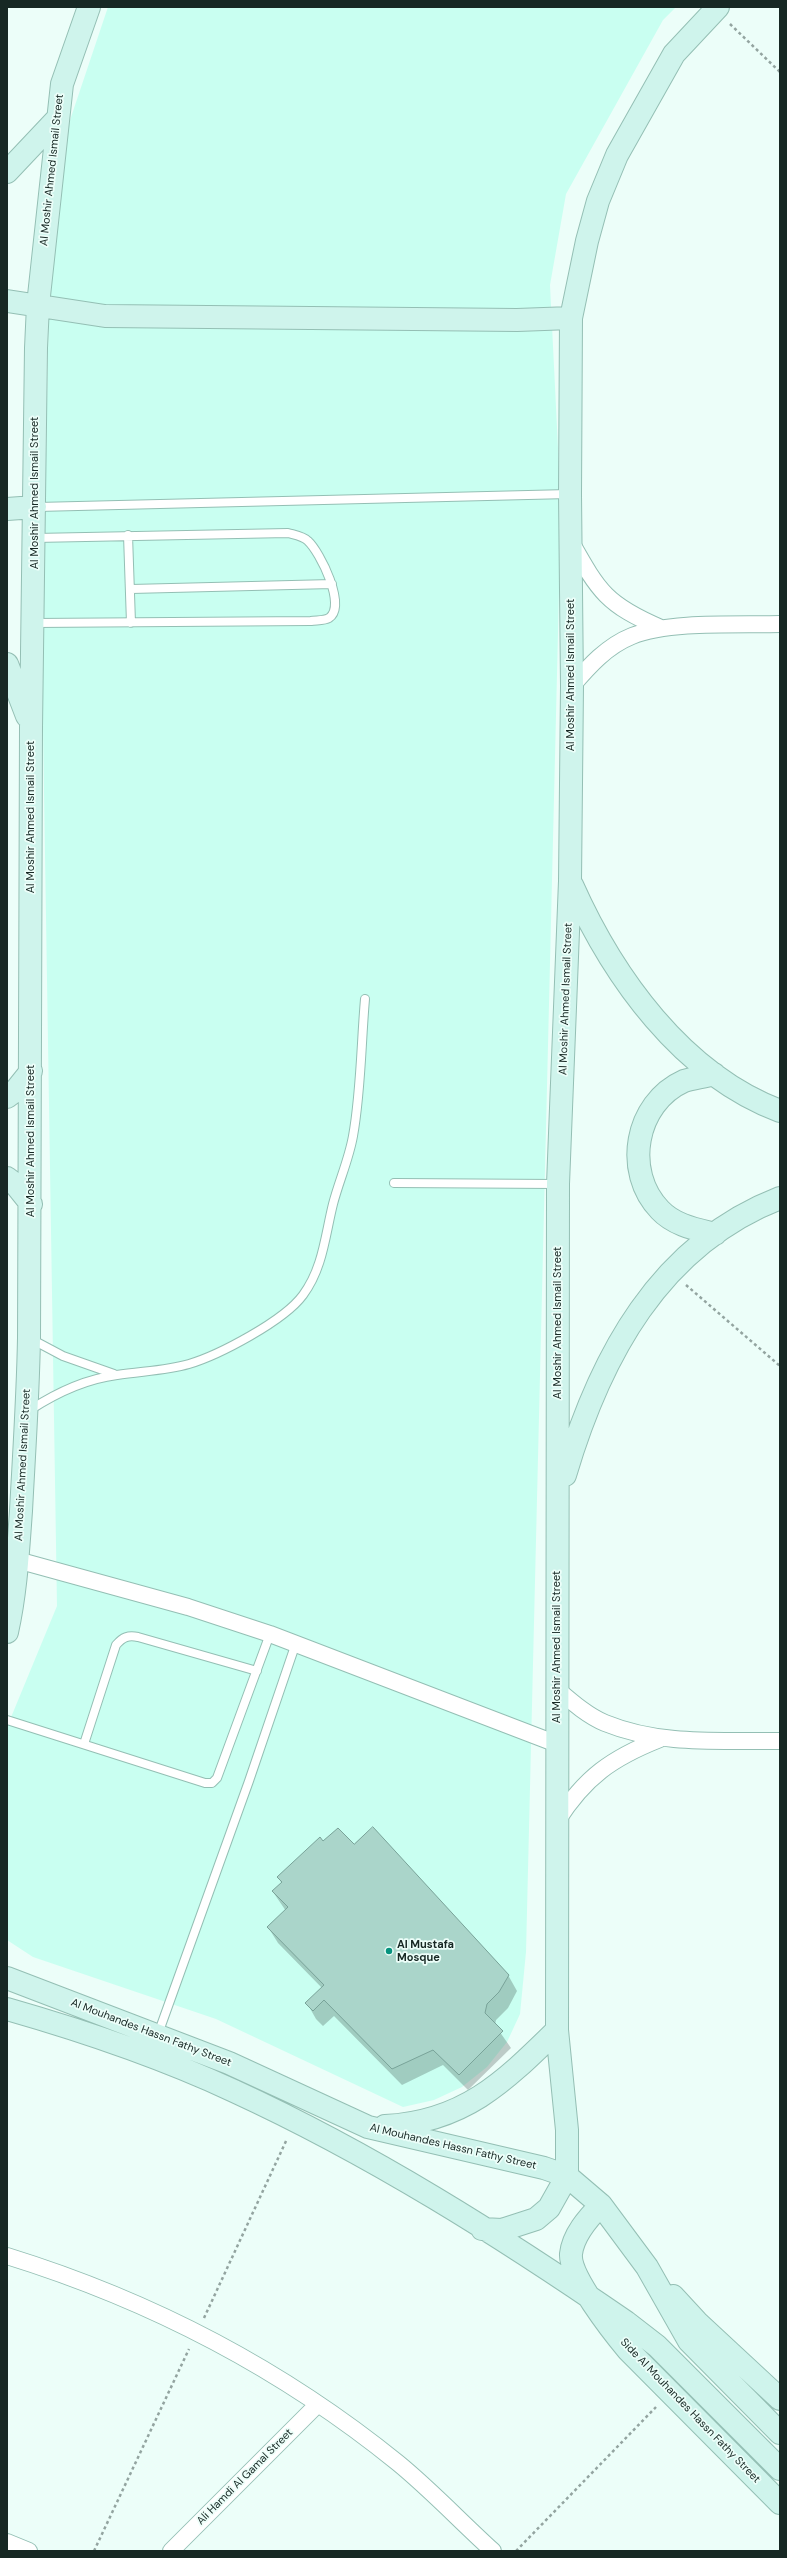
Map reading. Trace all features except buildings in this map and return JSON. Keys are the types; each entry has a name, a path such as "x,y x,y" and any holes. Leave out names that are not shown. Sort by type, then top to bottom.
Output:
{"main road":[{"name":"Al Moshir Ahmed Ismail Street","path":"7,1632 12,1609 17,1560 27,1412 30,1338 31,728 38,305 62,84 89,7"},
{"name":"Al Moshir Ahmed Ismail Street","path":"567,2176 567,2130 557,2030 558,1184 570,881 572,686 570,541 571,318 587,241 598,200 617,155 642,107 674,54 714,8"},
{"path":"7,172 58,118"},
{"path":"7,301 105,316 517,320 571,318"},
{"path":"7,509 35,507"},
{"path":"7,664 31,728"},
{"path":"570,881 587,918 622,976 664,1029 714,1074 762,1104 780,1111"},
{"path":"7,1098 15,1091 31,1071"},
{"path":"714,1074 684,1081 659,1099 643,1125 637,1154 643,1184 660,1210 685,1227 715,1234"},
{"path":"7,1178 15,1184 31,1204"},
{"path":"558,1499 580,1425 604,1368 633,1317 670,1272 715,1234 764,1204 780,1198"},
{"name":"Al Mouhandes Hassn Fathy Street","path":"7,1978 158,2034 285,2087 368,2127 544,2168 567,2176 601,2205 647,2267 689,2341 780,2433"},
{"name":"Al Mouhandes Hassn Fathy Street","path":"7,2009 89,2033 161,2060 295,2120 384,2168 482,2228 591,2298 657,2346 780,2469"},
{"path":"368,2127 399,2126 430,2119 460,2109 488,2094 513,2074 557,2030"},
{"path":"482,2228 502,2230 536,2219 549,2208 567,2176"},
{"name":"Side Al Mouhandes Hassn Fathy Street","path":"601,2205 587,2220 574,2242 571,2254 573,2267 591,2298 608,2325 628,2350 780,2502"},
{"path":"647,2267 697,2322 780,2399"}],"street":[{"path":"570,541 594,582 608,599 629,614 661,628"},
{"path":"572,686 589,666 609,649 632,636 661,628 780,624"},
{"path":"17,1560 188,1606 296,1643 557,1744"},
{"path":"558,1690 580,1708 604,1723 660,1739 780,1740"},
{"path":"557,1821 571,1798 594,1775 610,1762 633,1750 660,1739"},
{"path":"7,2256 95,2286 197,2332 259,2366 318,2404 399,2464 493,2551"},
{"name":"Ali Hamdi Al Gamal Street","path":"171,2551 318,2404"},
{"path":"7,2542 29,2551"}],"lane":[{"path":"35,507 570,494"},
{"path":"33,623 311,621 328,619 334,612 336,604 332,584 308,541 288,533 35,538"},
{"path":"128,535 132,623"},
{"path":"131,589 332,584"},
{"path":"27,1412 70,1388 117,1375 154,1372 190,1364 224,1350 281,1315 302,1297 316,1276 323,1253 333,1204 353,1136 365,1000"},
{"path":"394,1183 558,1184"},
{"path":"30,1338 75,1361 117,1375"},
{"path":"7,1720 205,1784 212,1784 217,1778 270,1634"},
{"path":"84,1744 116,1645 122,1639 130,1636 138,1637 257,1671"},
{"path":"158,2034 249,1781 296,1643"}],"path":[{"path":"714,8 780,72"},
{"path":"670,1272 780,1366"},
{"path":"94,2551 295,2120"},
{"path":"516,2551 671,2392"}],"shaded area":[{"path":"108,7 676,7 663,20 566,194 550,285 561,509 526,1952 520,2014 507,2042 487,2067 462,2087 434,2100 403,2107 216,2019 33,1957 7,1940 7,1727 57,1606 42,666 49,300 62,144"}],"place":[{"name":"Al Mustafa Mosque","path":"389,1951"}]}
